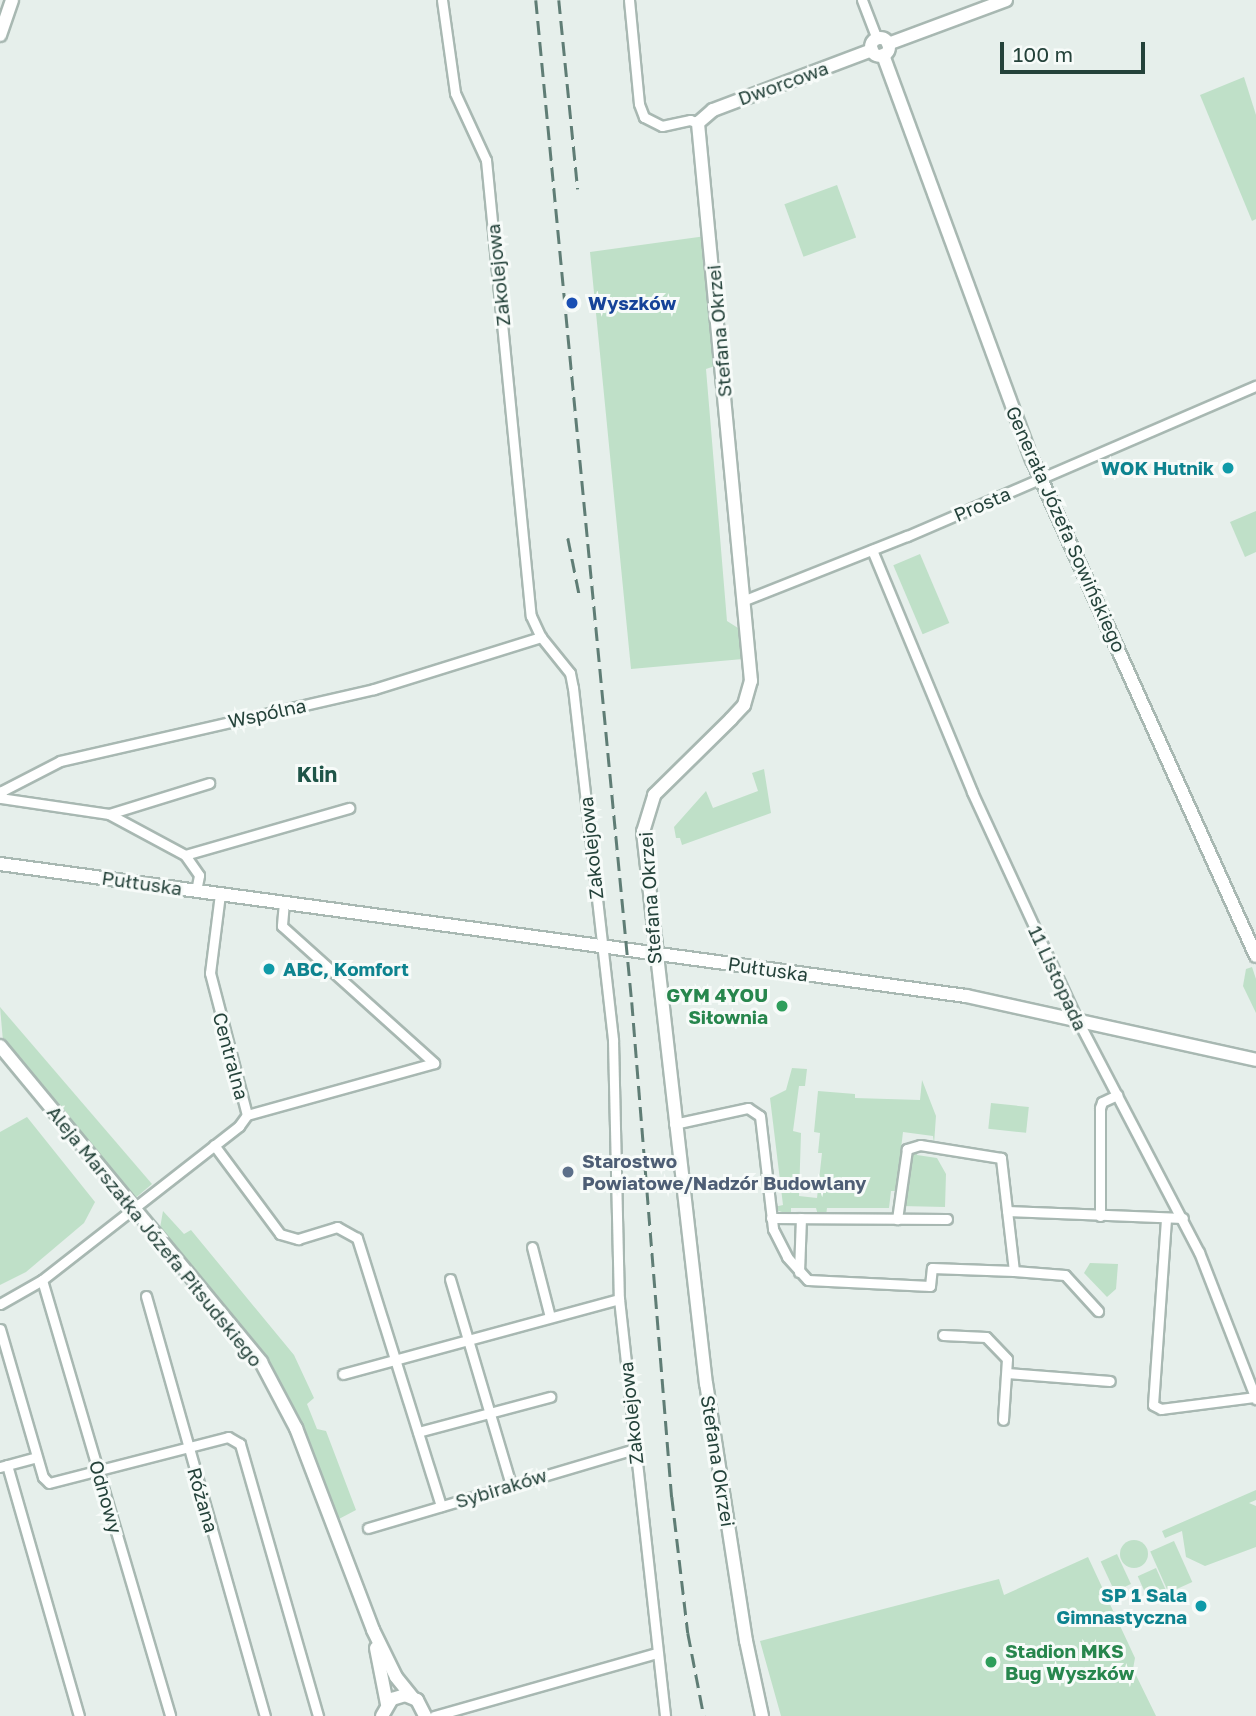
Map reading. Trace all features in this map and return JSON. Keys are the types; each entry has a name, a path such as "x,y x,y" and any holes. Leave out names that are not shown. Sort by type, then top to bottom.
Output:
{"street":[{"path":"0,35 12,0"},
{"name":"Zakolejowa","path":"442,0 455,93 485,152 531,615 541,637 563,662 573,688 613,1040 619,1299 665,1716"},
{"path":"629,0 639,104 645,117 662,126 690,120 698,123"},
{"name":"Generała Józefa Sowińskiego","path":"862,0 1040,479 1256,956"},
{"name":"Dworcowa","path":"698,123 713,110 1006,0"},
{"name":"Stefana Okrzei","path":"698,123 751,681 744,705 662,784 648,809 643,832 654,954 706,1384 746,1641 762,1716"},
{"name":"Prosta","path":"745,600 872,551 1256,386"},
{"name":"11 Listopada","path":"872,551 972,792 1077,1019 1183,1218 1256,1398"},
{"name":"Wspólna","path":"184,855 109,814 1,798 7,787 60,761 374,689 541,637"},
{"name":"Wspólna","path":"109,814 209,783"},
{"path":"196,891 199,875 184,855 349,807"},
{"name":"Pułtuska","path":"0,864 602,944 654,954 966,996 1254,1058"},
{"name":"Centralna","path":"132,1208 247,1115 209,973 220,894"},
{"path":"247,1115 434,1063 282,926 284,902"},
{"name":"Aleja Marszałka Józefa Piłsudskiego","path":"0,1046 132,1208 243,1337 277,1389 373,1630 398,1681 424,1711"},
{"path":"1100,1216 1100,1108 1102,1102 1117,1095"},
{"path":"674,1124 748,1108 760,1116 772,1229 799,1272 808,1280 930,1286 932,1268 1065,1275 1098,1311"},
{"path":"214,1144 279,1234 298,1239 337,1227 354,1234 441,1506"},
{"path":"897,1219 904,1153 912,1146 1001,1158 1014,1271"},
{"path":"0,1304 42,1280 132,1208"},
{"path":"1007,1210 1183,1218"},
{"path":"771,1218 947,1219"},
{"path":"799,1272 801,1218"},
{"path":"1166,1219 1153,1405 1161,1409 1256,1398"},
{"path":"532,1247 550,1317"},
{"path":"450,1279 511,1485"},
{"name":"Odnowy","path":"42,1280 170,1716"},
{"path":"146,1296 188,1447 235,1438 318,1716"},
{"path":"343,1374 619,1299"},
{"path":"0,1329 37,1457 4,1466 79,1716"},
{"path":"943,1335 986,1337 1007,1359 1003,1420"},
{"path":"1007,1373 1110,1381"},
{"path":"418,1432 550,1397"},
{"name":"Różana","path":"37,1457 49,1482 99,1472 188,1447 265,1716"},
{"name":"Sybiraków","path":"368,1528 635,1449"},
{"name":"Aleja Marszałka Józefa Piłsudskiego","path":"373,1630 382,1711"},
{"path":"434,1716 446,1710 656,1653"},
{"path":"382,1711 398,1696 412,1697"},
{"path":"424,1711 446,1710"}],"green space":[{"path":"1244,77 1256,115 1256,219 1252,221 1200,95"},
{"path":"837,185 856,238 804,257 784,204"},
{"path":"706,236 718,365 706,369 727,621 738,628 743,659 631,669 590,252"},
{"path":"1256,511 1256,552 1245,557 1230,522"},
{"path":"920,554 949,623 923,634 893,565"},
{"path":"764,769 771,813 682,845 680,838 676,838 674,827 706,791 713,808 758,791 752,773"},
{"path":"1252,967 1256,979 1256,1013 1243,986 1246,969"},
{"path":"0,1007 152,1184 132,1201 3,1041"},
{"path":"792,1068 807,1069 805,1086 799,1086 793,1131 801,1133 799,1196 817,1198 822,1153 818,1153 820,1133 814,1132 818,1091 855,1094 855,1098 920,1100 922,1080 936,1116 934,1144 933,1136 903,1132 896,1191 891,1191 889,1208 827,1208 826,1216 818,1215 816,1208 791,1208 791,1215 776,1210 774,1207 783,1205 770,1098 786,1090"},
{"path":"991,1103 1029,1107 1026,1133 988,1129"},
{"path":"27,1117 95,1202 84,1223 26,1272 0,1285 0,1132"},
{"path":"918,1149 917,1155 937,1158 946,1174 945,1207 901,1206 907,1154"},
{"path":"163,1211 184,1234 191,1230 294,1355 314,1398 307,1404 317,1429 326,1431 356,1510 337,1520 284,1389 244,1330 160,1228"},
{"path":"1090,1263 1118,1264 1116,1289 1107,1297 1084,1273"},
{"path":"1256,1490 1256,1500 1249,1503 1256,1506 1256,1547 1205,1566 1186,1557 1182,1531 1165,1538 1162,1531"},
{"path":"1134,1540 1144,1544 1148,1554 1144,1564 1134,1568 1124,1564 1120,1554 1124,1544"},
{"path":"1174,1541 1192,1582 1169,1593 1150,1552"},
{"path":"1117,1554 1131,1584 1115,1592 1101,1562"},
{"path":"1088,1557 1135,1658 1133,1669 1156,1716 781,1716 760,1641 999,1579 1004,1595"},
{"path":"1156,1568 1167,1593 1149,1601 1138,1576"}],"railway":[{"path":"536,0 632,1002 672,1497 688,1633 704,1716"},
{"path":"559,0 578,189"},
{"path":"568,538 580,598"}],"place":[{"name":"Wyszków","path":"572,303"},
{"name":"WOK Hutnik","path":"1228,468"},
{"name":"ABC, Komfort","path":"269,969"},
{"name":"GYM 4YOU Siłownia","path":"782,1006"},
{"name":"Starostwo Powiatowe/Nadzór Budowlany","path":"568,1172"},
{"name":"SP 1 Sala Gimnastyczna","path":"1201,1606"},
{"name":"Stadion MKS Bug Wyszków","path":"991,1662"}],"district":[{"name":"Klin","path":"317,774"}]}
